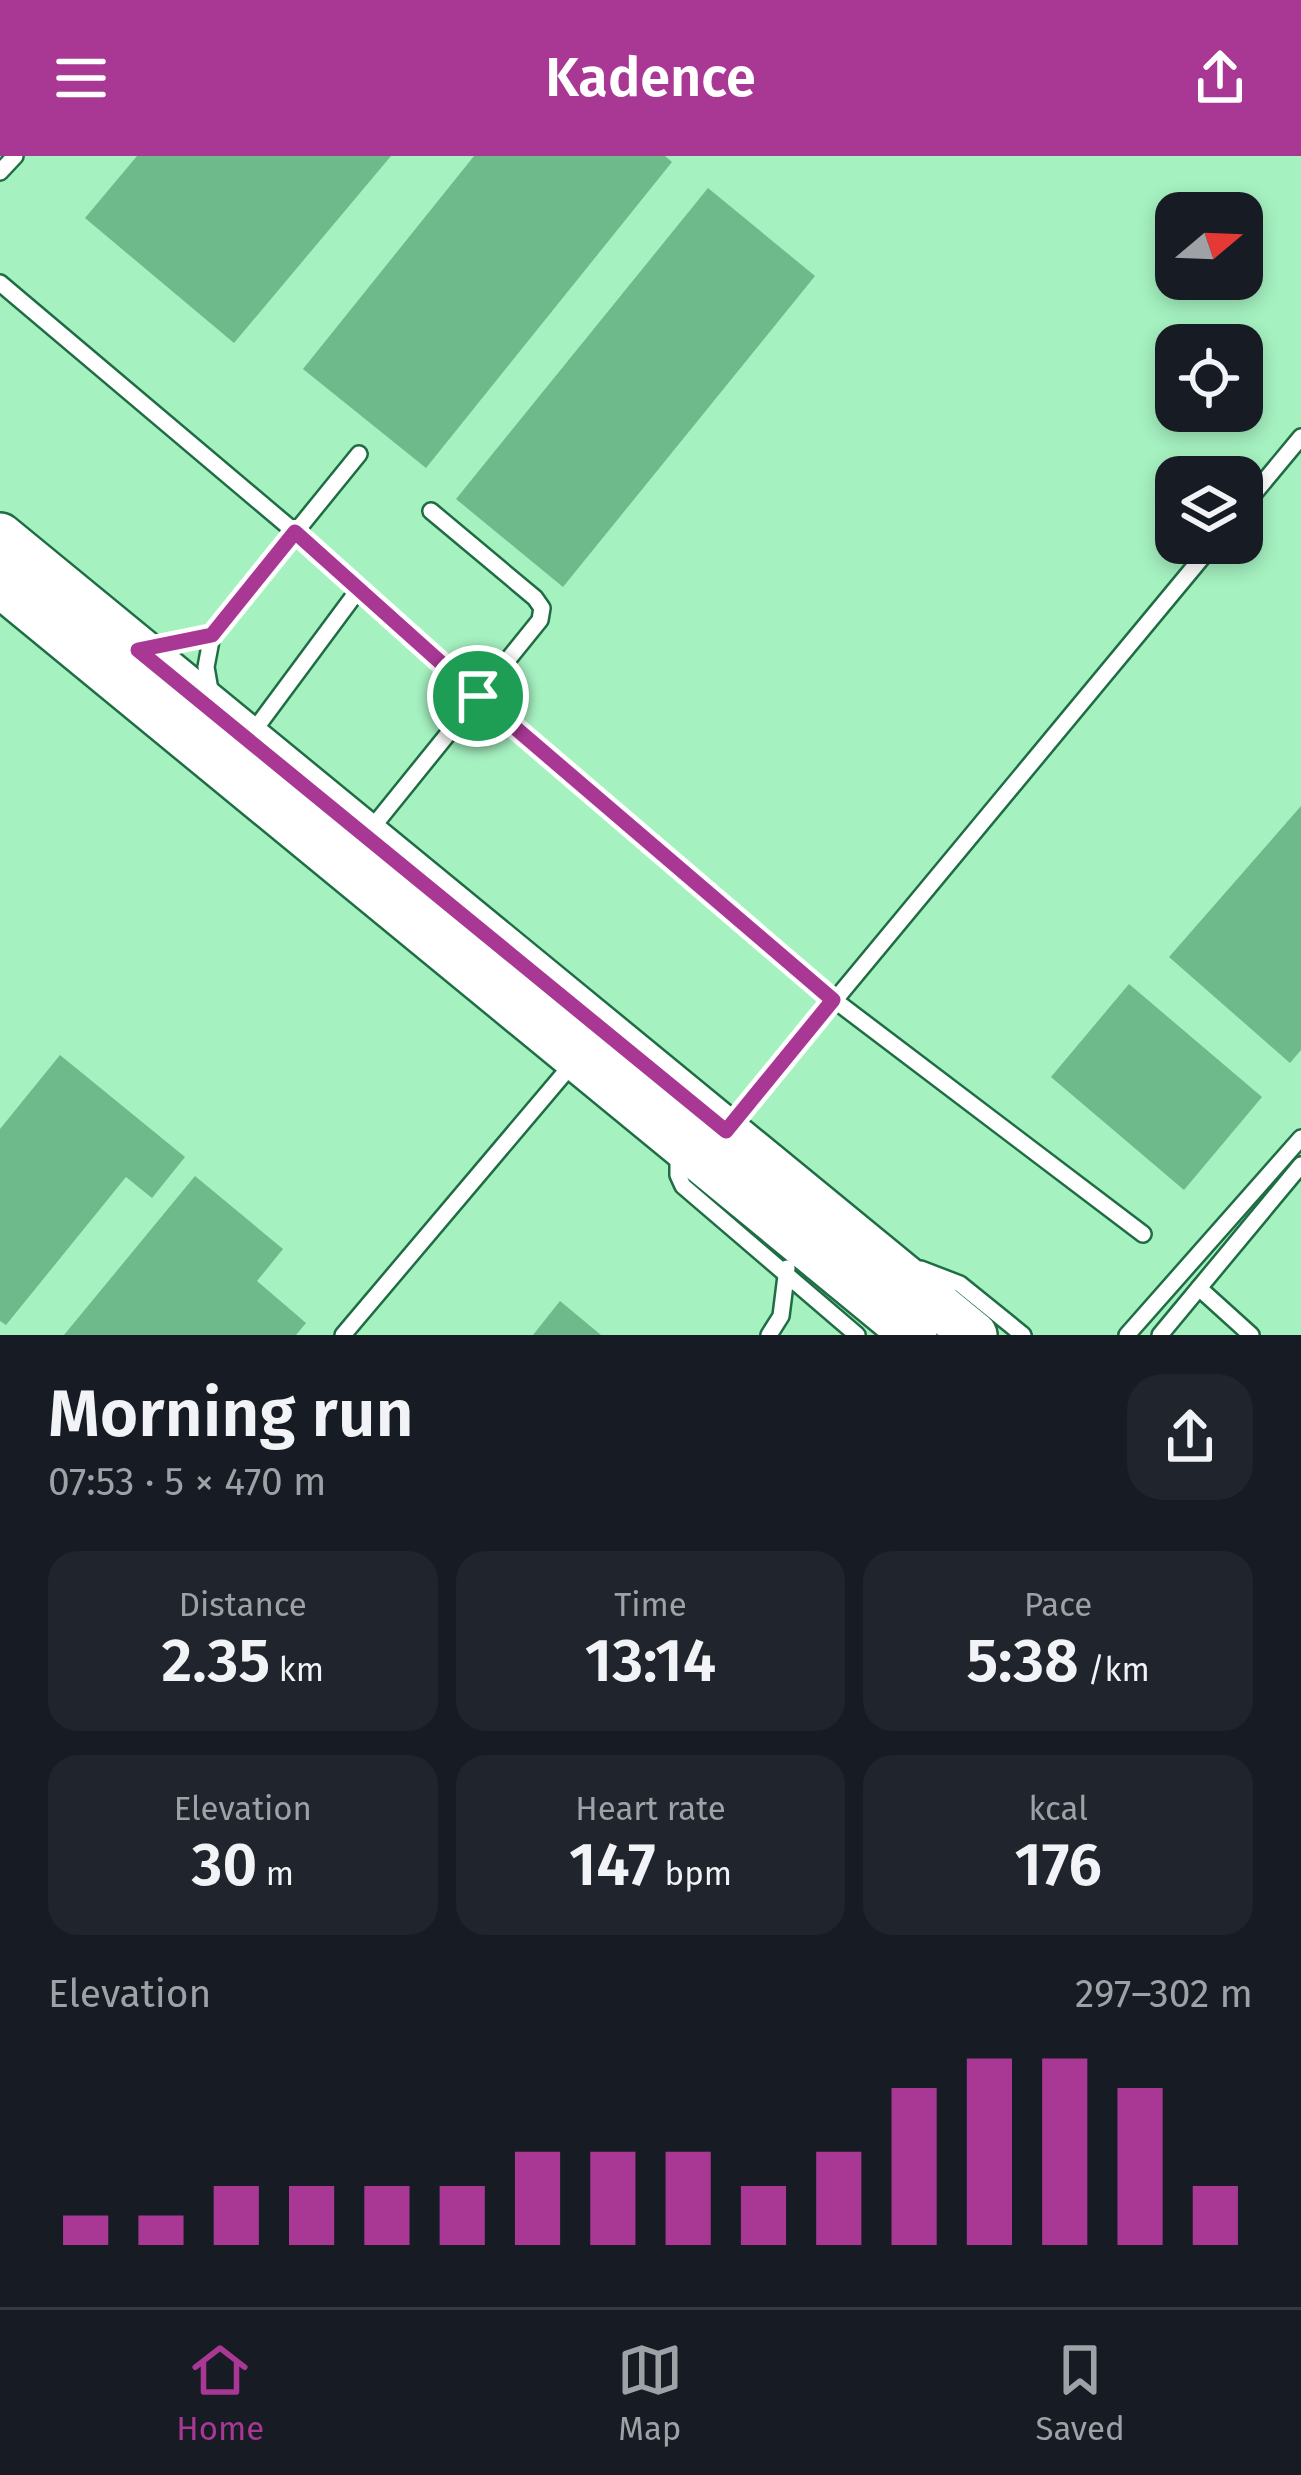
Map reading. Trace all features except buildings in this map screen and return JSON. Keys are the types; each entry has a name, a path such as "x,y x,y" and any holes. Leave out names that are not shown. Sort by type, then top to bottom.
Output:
{"main road":[{"path":"0,536 974,1335"},
{"path":"0,584 786,1229 872,1331"}],"lane":[{"path":"0,172 15,156"},
{"path":"0,283 295,532 478,696 833,1000 1142,1234"},
{"path":"1263,483 1301,437"},
{"path":"359,454 212,635 206,667 230,725 359,590"},
{"path":"365,836 540,620 542,608 431,511"},
{"path":"726,1131 1196,564"},
{"path":"138,650 212,635"},
{"path":"343,1335 578,1058"},
{"path":"1127,1335 1301,1138"},
{"path":"678,1141 678,1175 683,1186 788,1275 872,1331"},
{"path":"1160,1335 1301,1165"},
{"path":"769,1335 781,1316 788,1275 786,1229"},
{"path":"868,1248 960,1284 1023,1335"},
{"path":"1199,1288 1251,1335"}],"route":[{"path":"295,532 478,696 833,1000 726,1131 138,650 212,635 295,532"}]}
